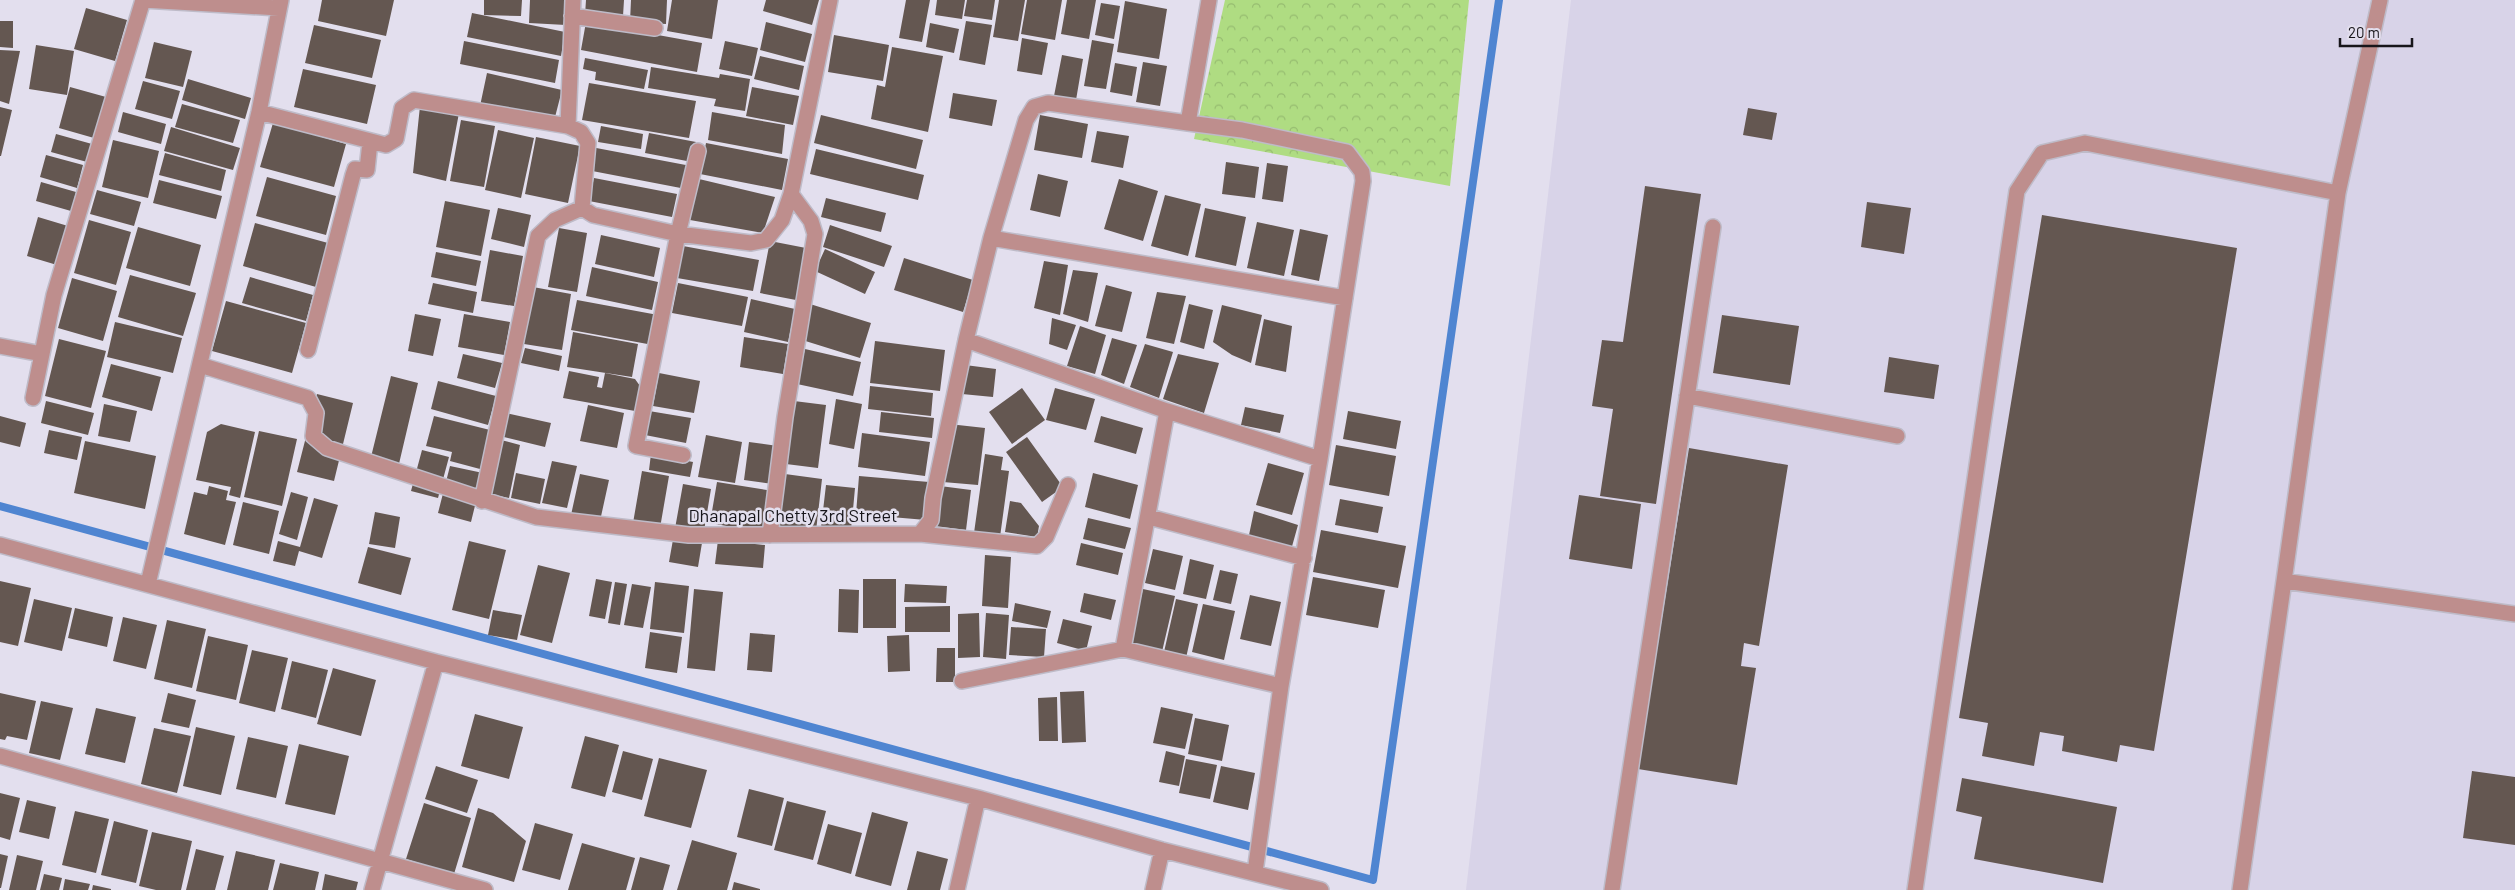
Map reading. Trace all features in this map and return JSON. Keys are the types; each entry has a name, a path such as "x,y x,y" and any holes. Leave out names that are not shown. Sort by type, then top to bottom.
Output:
{"street":[{"path":"33,398 54,295 143,0 280,4 259,112 148,584"},
{"path":"568,126 573,0"},
{"path":"582,208 593,215 678,234 752,243 766,240 782,220 792,194 830,0"},
{"path":"1188,123 1209,0"},
{"path":"2240,890 2338,193 2380,0"},
{"path":"572,16 655,28"},
{"path":"259,112 386,145 396,139 402,108 414,100 568,126 581,132 588,143 582,208"},
{"path":"920,534 931,520 935,488 966,340 991,238 1026,120 1034,108 1048,103 1242,130 1347,152 1362,172 1363,181 1304,558 1281,686 1255,872"},
{"path":"308,350 352,175 356,169 366,170 370,142"},
{"path":"1915,890 2016,191 2042,153 2085,143 2338,193"},
{"path":"683,455 636,446 678,234 698,151"},
{"path":"770,535 785,417 815,234 811,221 792,194"},
{"path":"482,500 538,236 555,220 582,208"},
{"path":"1612,890 1712,227"},
{"path":"991,238 1345,298"},
{"path":"966,340 1167,411 1320,459"},
{"path":"0,346 42,354"},
{"name":"Dhanapal Chetty 3rd Street","path":"200,365 308,398 316,413 313,436 327,448 536,517 689,535 920,534 1037,546 1046,537 1068,485"},
{"path":"1687,396 1897,436"},
{"path":"1123,649 1149,517 1167,411"},
{"path":"1149,517 1304,558"},
{"path":"0,545 436,662 978,798 1162,850 1321,890"},
{"path":"2284,581 2515,614"},
{"path":"962,681 1123,649 1281,686"},
{"path":"372,890 436,662"},
{"path":"0,756 485,890"},
{"path":"957,890 978,798"},
{"path":"1153,890 1162,850"}],"shaded area":[{"path":"1571,0 2515,0 2515,890 1466,890"}],"green space":[{"path":"1225,0 1469,0 1450,186 1194,139"}],"building":[{"path":"322,0 394,0 386,36 318,21"},
{"path":"484,0 522,0 521,16 484,15"},
{"path":"530,0 567,0 566,25 529,23"},
{"path":"586,0 624,0 623,16 585,15"},
{"path":"631,0 667,0 666,24 630,22"},
{"path":"672,0 718,0 712,39 667,31"},
{"path":"766,0 819,0 812,25 763,11"},
{"path":"906,0 930,0 922,42 899,38"},
{"path":"937,0 965,0 962,19 935,15"},
{"path":"967,0 995,0 992,20 964,16"},
{"path":"999,0 1025,0 1018,41 993,37"},
{"path":"1027,0 1062,0 1055,40 1021,34"},
{"path":"1067,0 1096,0 1089,39 1061,34"},
{"path":"1125,1 1167,9 1159,59 1117,52"},
{"path":"1101,3 1120,6 1114,39 1095,35"},
{"path":"86,8 127,20 115,61 74,49"},
{"path":"472,13 565,32 561,56 467,37"},
{"path":"0,21 13,21 13,48 0,47"},
{"path":"966,21 992,25 985,65 959,60"},
{"path":"586,22 702,43 697,72 581,50"},
{"path":"766,22 812,34 805,62 760,50"},
{"path":"930,23 959,29 954,53 926,47"},
{"path":"314,25 381,40 372,78 305,63"},
{"path":"834,35 889,45 883,81 828,72"},
{"path":"1022,38 1048,43 1042,75 1017,71"},
{"path":"1092,40 1114,44 1106,89 1084,86"},
{"path":"464,41 559,60 555,83 460,64"},
{"path":"725,41 758,48 752,76 719,69"},
{"path":"154,42 192,51 183,87 145,78"},
{"path":"36,45 74,51 67,95 29,89"},
{"path":"892,47 943,56 928,132 871,119 877,85 885,87"},
{"path":"0,50 20,51 9,104 0,101"},
{"path":"1062,55 1083,59 1076,100 1054,96"},
{"path":"760,56 804,66 799,90 754,79"},
{"path":"585,58 648,70 644,89 595,80 596,72 583,69"},
{"path":"1143,62 1167,66 1160,106 1136,102"},
{"path":"1115,63 1137,67 1132,96 1110,92"},
{"path":"651,67 719,78 720,74 750,79 745,111 714,106 716,99 648,88"},
{"path":"303,69 376,85 367,124 294,107"},
{"path":"487,73 562,90 554,121 480,106"},
{"path":"188,79 251,98 245,119 182,100"},
{"path":"143,81 180,91 172,119 135,109"},
{"path":"589,83 696,101 689,138 582,120"},
{"path":"70,87 106,97 94,138 59,128"},
{"path":"752,87 799,96 793,125 746,116"},
{"path":"953,93 997,100 992,126 949,118"},
{"path":"182,104 240,120 233,143 175,127"},
{"path":"420,106 459,113 446,181 413,173"},
{"path":"0,107 12,110 1,156 0,156"},
{"path":"1748,108 1777,113 1772,140 1743,135"},
{"path":"123,112 166,124 161,144 118,132"},
{"path":"712,112 785,125 782,154 708,140"},
{"path":"821,115 923,140 916,169 814,143"},
{"path":"1040,115 1088,124 1082,158 1034,150"},
{"path":"461,120 495,126 484,187 450,181"},
{"path":"273,123 346,144 334,187 260,167"},
{"path":"601,126 643,134 641,149 598,142"},
{"path":"171,127 240,148 233,170 164,151"},
{"path":"498,130 534,138 521,198 485,190"},
{"path":"1097,131 1129,136 1123,168 1091,162"},
{"path":"649,133 696,142 692,162 645,153"},
{"path":"56,134 92,144 87,162 51,152"},
{"path":"536,137 580,146 568,203 525,194"},
{"path":"113,140 159,151 148,198 102,187"},
{"path":"706,143 788,159 782,190 700,174"},
{"path":"591,147 691,166 686,189 587,170"},
{"path":"816,149 924,175 918,200 810,174"},
{"path":"165,153 226,170 221,191 159,175"},
{"path":"46,155 83,165 77,188 40,177"},
{"path":"1226,162 1259,167 1255,198 1222,194"},
{"path":"1267,163 1288,166 1283,202 1262,199"},
{"path":"1038,174 1068,181 1060,217 1030,210"},
{"path":"267,177 336,196 326,235 256,216"},
{"path":"594,178 677,194 672,217 589,201"},
{"path":"699,179 775,197 763,233 690,220"},
{"path":"1119,179 1158,191 1143,241 1104,229"},
{"path":"159,180 222,196 216,219 153,203"},
{"path":"41,182 76,192 71,211 36,201"},
{"path":"1645,186 1701,194 1656,504 1600,496 1613,409 1592,406 1602,340 1623,342"},
{"path":"97,190 141,202 134,226 90,214"},
{"path":"1165,195 1201,204 1188,256 1151,246"},
{"path":"826,198 886,213 881,232 821,217"},
{"path":"445,201 490,210 481,256 436,247"},
{"path":"1867,202 1911,208 1904,254 1861,247"},
{"path":"498,208 531,215 524,247 491,239"},
{"path":"1205,208 1246,217 1236,266 1195,257"},
{"path":"2042,215 2237,248 2154,751 2120,745 2117,762 2062,751 2064,736 2040,732 2034,766 1982,756 1988,723 1959,718"},
{"path":"38,217 68,226 57,265 27,256"},
{"path":"89,220 131,232 116,285 74,273"},
{"path":"1257,222 1294,230 1284,276 1247,268"},
{"path":"255,223 328,243 316,287 243,266"},
{"path":"830,225 892,246 884,267 823,247"},
{"path":"138,227 201,245 190,286 126,268"},
{"path":"559,228 587,233 577,292 548,287"},
{"path":"1300,229 1328,235 1319,281 1291,275"},
{"path":"601,235 660,248 654,277 595,264"},
{"path":"770,241 806,248 796,300 760,293"},
{"path":"683,246 759,260 753,291 677,278"},
{"path":"825,249 875,272 865,294 815,271"},
{"path":"490,250 523,256 514,306 481,301"},
{"path":"436,252 481,261 476,286 431,277"},
{"path":"904,258 973,280 963,312 894,290"},
{"path":"1044,261 1068,265 1060,315 1034,308"},
{"path":"592,267 658,282 652,310 586,296"},
{"path":"1073,270 1098,273 1088,322 1063,314"},
{"path":"130,275 196,293 183,336 118,317"},
{"path":"250,277 313,295 306,321 242,303"},
{"path":"72,278 117,291 103,341 58,328"},
{"path":"433,283 477,292 473,313 428,304"},
{"path":"678,283 748,297 742,326 672,313"},
{"path":"1106,285 1132,292 1122,332 1095,326"},
{"path":"533,287 571,294 562,350 524,344"},
{"path":"1157,292 1186,296 1174,344 1146,338"},
{"path":"751,299 795,309 788,342 744,332"},
{"path":"577,300 658,315 653,345 571,330"},
{"path":"226,301 306,323 292,373 212,351"},
{"path":"810,304 871,323 860,358 799,339"},
{"path":"1189,304 1213,310 1204,349 1180,342"},
{"path":"1222,305 1262,315 1251,363 1232,355 1213,342"},
{"path":"415,314 441,319 433,356 408,351"},
{"path":"464,314 510,322 504,355 458,347"},
{"path":"1722,315 1799,326 1790,385 1713,373"},
{"path":"1052,318 1076,325 1067,350 1049,344"},
{"path":"1264,319 1292,326 1286,372 1255,365"},
{"path":"115,322 182,338 173,373 107,357"},
{"path":"1080,326 1106,335 1095,374 1067,366"},
{"path":"573,332 638,344 632,377 567,367"},
{"path":"744,337 788,344 783,374 740,367"},
{"path":"1112,338 1137,345 1124,384 1101,375"},
{"path":"59,339 106,351 91,408 45,396"},
{"path":"875,341 945,350 940,391 870,383"},
{"path":"1145,344 1173,352 1159,398 1130,387"},
{"path":"525,348 562,356 559,371 521,363"},
{"path":"805,349 861,362 853,396 797,384"},
{"path":"463,354 502,363 495,388 457,378"},
{"path":"1178,354 1219,363 1204,413 1163,399"},
{"path":"1889,357 1939,365 1934,399 1884,392"},
{"path":"111,364 161,377 152,411 102,397"},
{"path":"965,365 996,369 993,397 962,394"},
{"path":"569,371 599,377 597,387 602,388 605,373 635,379 640,386 635,411 563,398"},
{"path":"659,373 700,381 694,413 653,406"},
{"path":"391,376 418,383 398,468 370,461"},
{"path":"438,381 496,396 488,425 431,409"},
{"path":"870,386 933,393 931,416 868,409"},
{"path":"1022,388 1045,420 1012,444 989,412"},
{"path":"1055,388 1095,399 1086,430 1046,420"},
{"path":"317,394 353,403 334,481 297,472"},
{"path":"836,399 862,404 854,449 829,444"},
{"path":"46,401 94,413 88,435 41,423"},
{"path":"794,401 826,405 818,468 786,464"},
{"path":"104,404 137,411 130,442 98,436"},
{"path":"588,405 624,413 617,448 580,441"},
{"path":"1245,407 1284,415 1280,433 1241,425"},
{"path":"649,411 691,418 686,443 645,435"},
{"path":"1348,411 1401,421 1396,449 1343,439"},
{"path":"881,412 934,418 932,438 879,432"},
{"path":"506,413 551,423 545,447 500,436"},
{"path":"0,416 26,423 20,447 0,442"},
{"path":"434,416 490,430 480,469 450,461 452,452 426,446"},
{"path":"1101,416 1143,428 1136,454 1094,442"},
{"path":"221,424 255,432 240,498 229,495 231,487 196,480 207,432"},
{"path":"949,424 985,428 978,485 943,482"},
{"path":"49,430 82,437 77,460 44,453"},
{"path":"259,431 297,439 282,506 244,497"},
{"path":"862,433 930,442 925,476 858,467"},
{"path":"706,435 742,442 735,483 698,477"},
{"path":"1027,437 1063,487 1042,502 1006,452"},
{"path":"501,440 520,445 509,498 490,494"},
{"path":"85,441 156,456 145,509 74,493"},
{"path":"749,442 778,446 773,484 744,480"},
{"path":"1336,445 1396,456 1389,496 1329,485"},
{"path":"1689,448 1788,465 1759,646 1744,643 1741,666 1756,668 1737,785 1638,769"},
{"path":"422,450 449,457 438,498 411,491"},
{"path":"651,454 693,462 690,477 649,470"},
{"path":"985,454 1003,457 1001,470 1009,471 1000,537 974,533"},
{"path":"552,461 577,466 567,508 542,503"},
{"path":"1268,463 1304,473 1292,515 1256,505"},
{"path":"450,466 483,473 471,522 438,513"},
{"path":"642,471 669,476 660,528 633,523"},
{"path":"516,473 545,479 540,504 511,498"},
{"path":"1093,473 1138,485 1130,519 1085,507"},
{"path":"580,474 609,480 600,521 571,515"},
{"path":"785,474 822,479 816,531 779,527"},
{"path":"859,476 929,482 926,520 856,514"},
{"path":"717,482 773,491 765,533 710,523"},
{"path":"683,484 711,489 698,567 669,562"},
{"path":"826,485 855,488 851,531 821,528"},
{"path":"209,486 228,491 226,500 236,502 225,545 184,534 194,492 207,495"},
{"path":"940,486 971,490 966,530 935,526"},
{"path":"291,492 308,497 297,540 279,534"},
{"path":"1579,495 1641,504 1632,569 1569,559"},
{"path":"314,498 338,505 322,558 299,551 295,566 273,561 278,541 300,547"},
{"path":"1340,499 1383,507 1378,533 1335,525"},
{"path":"1010,501 1021,503 1039,526 1037,537 1005,532"},
{"path":"243,502 279,511 269,554 233,545"},
{"path":"1254,511 1298,525 1291,550 1249,535"},
{"path":"375,512 400,517 395,548 369,544"},
{"path":"1088,518 1131,528 1125,549 1083,539"},
{"path":"1321,530 1406,546 1398,588 1313,572"},
{"path":"718,540 765,545 763,568 715,564"},
{"path":"469,541 506,550 489,619 452,610"},
{"path":"1081,543 1123,553 1118,575 1076,565"},
{"path":"368,547 411,558 401,595 358,583"},
{"path":"1153,549 1183,556 1175,590 1145,583"},
{"path":"985,555 1011,557 1008,608 982,606"},
{"path":"1190,559 1214,565 1206,599 1183,594"},
{"path":"538,565 570,573 552,643 520,635"},
{"path":"1220,570 1238,574 1231,604 1213,600"},
{"path":"1313,577 1385,590 1378,628 1306,615"},
{"path":"596,579 612,582 605,619 589,616"},
{"path":"863,579 896,579 896,628 863,628"},
{"path":"0,581 31,588 18,646 0,642"},
{"path":"615,582 627,584 620,625 608,623"},
{"path":"655,582 689,586 684,633 650,629"},
{"path":"632,584 651,587 643,628 624,625"},
{"path":"905,584 947,586 946,603 904,602"},
{"path":"694,589 723,592 715,671 687,668"},
{"path":"839,589 859,590 858,633 838,632"},
{"path":"1143,589 1175,596 1161,656 1129,649"},
{"path":"1084,593 1116,600 1111,620 1080,612"},
{"path":"1250,595 1281,602 1271,646 1240,639"},
{"path":"34,599 72,608 62,651 24,642"},
{"path":"1176,599 1198,604 1186,658 1164,652"},
{"path":"1015,603 1051,611 1047,628 1012,621"},
{"path":"1203,604 1235,611 1224,660 1192,652"},
{"path":"950,606 950,632 905,632 905,607"},
{"path":"75,608 113,617 107,647 68,638"},
{"path":"493,610 522,615 517,640 488,635"},
{"path":"979,613 980,657 958,658 958,614"},
{"path":"986,613 1009,615 1006,659 983,657"},
{"path":"123,617 157,625 146,669 113,661"},
{"path":"1063,619 1092,626 1086,651 1057,643"},
{"path":"167,620 206,629 192,688 154,679"},
{"path":"1011,627 1046,629 1044,657 1009,655"},
{"path":"650,632 682,637 677,673 645,668"},
{"path":"750,633 775,635 772,672 747,670"},
{"path":"909,635 910,671 888,672 887,636"},
{"path":"208,636 248,645 236,700 196,691"},
{"path":"937,648 955,648 955,682 936,682"},
{"path":"252,650 288,658 275,712 239,703"},
{"path":"292,661 328,670 316,718 281,709"},
{"path":"333,668 376,680 361,736 317,724"},
{"path":"1084,691 1086,742 1062,743 1060,692"},
{"path":"0,693 36,701 27,740 7,736 5,740 0,739"},
{"path":"168,693 196,700 189,728 161,722"},
{"path":"1057,697 1058,741 1039,741 1038,698"},
{"path":"41,701 73,708 60,760 29,753"},
{"path":"1161,707 1193,714 1185,749 1153,743"},
{"path":"96,708 136,717 125,763 85,754"},
{"path":"475,714 523,727 509,779 461,766"},
{"path":"1195,718 1229,725 1222,761 1188,754"},
{"path":"196,727 235,736 221,795 183,786"},
{"path":"154,728 191,736 177,793 141,784"},
{"path":"585,736 619,745 605,797 571,788"},
{"path":"248,737 288,746 276,798 236,789"},
{"path":"299,744 349,756 335,815 285,804"},
{"path":"623,751 653,759 642,800 612,792"},
{"path":"1166,751 1185,756 1179,786 1159,782"},
{"path":"659,758 707,770 691,828 644,816"},
{"path":"1186,759 1217,765 1210,799 1179,793"},
{"path":"436,766 478,780 467,813 425,799"},
{"path":"1221,766 1255,773 1248,810 1213,802"},
{"path":"2472,771 2515,777 2515,845 2463,838"},
{"path":"1962,778 2117,807 2103,883 1974,859 1982,817 1956,811"},
{"path":"749,789 784,798 772,846 737,837"},
{"path":"0,793 20,798 10,840 0,837"},
{"path":"27,800 56,807 49,839 19,832"},
{"path":"787,801 826,811 813,860 774,850"},
{"path":"424,803 471,818 454,874 406,859"},
{"path":"478,808 493,813 526,841 514,882 462,867"},
{"path":"75,811 109,819 96,873 62,865"},
{"path":"872,812 908,822 891,886 855,876"},
{"path":"114,821 148,830 136,883 101,875"},
{"path":"535,823 573,834 560,880 522,870"},
{"path":"828,824 862,833 851,874 817,864"},
{"path":"152,832 192,841 181,890 156,890 139,886"},
{"path":"692,840 737,853 727,890 677,890"},
{"path":"582,843 635,858 626,890 568,890"},
{"path":"196,849 224,856 215,890 186,890"},
{"path":"236,851 275,860 268,890 227,890"},
{"path":"917,851 948,859 940,890 907,890"},
{"path":"0,854 8,856 1,888 0,888"},
{"path":"17,855 43,861 36,890 9,890"},
{"path":"640,857 670,865 663,890 631,890"},
{"path":"280,863 319,872 315,890 273,890"},
{"path":"44,874 62,878 59,890 40,890"},
{"path":"325,874 358,882 356,890 322,890"},
{"path":"65,879 90,884 88,890 63,890"},
{"path":"734,882 760,889 760,890 732,890"},
{"path":"93,885 111,889 111,890 92,890"}],"waterway":[{"path":"0,506 1373,880 1499,0"}]}
